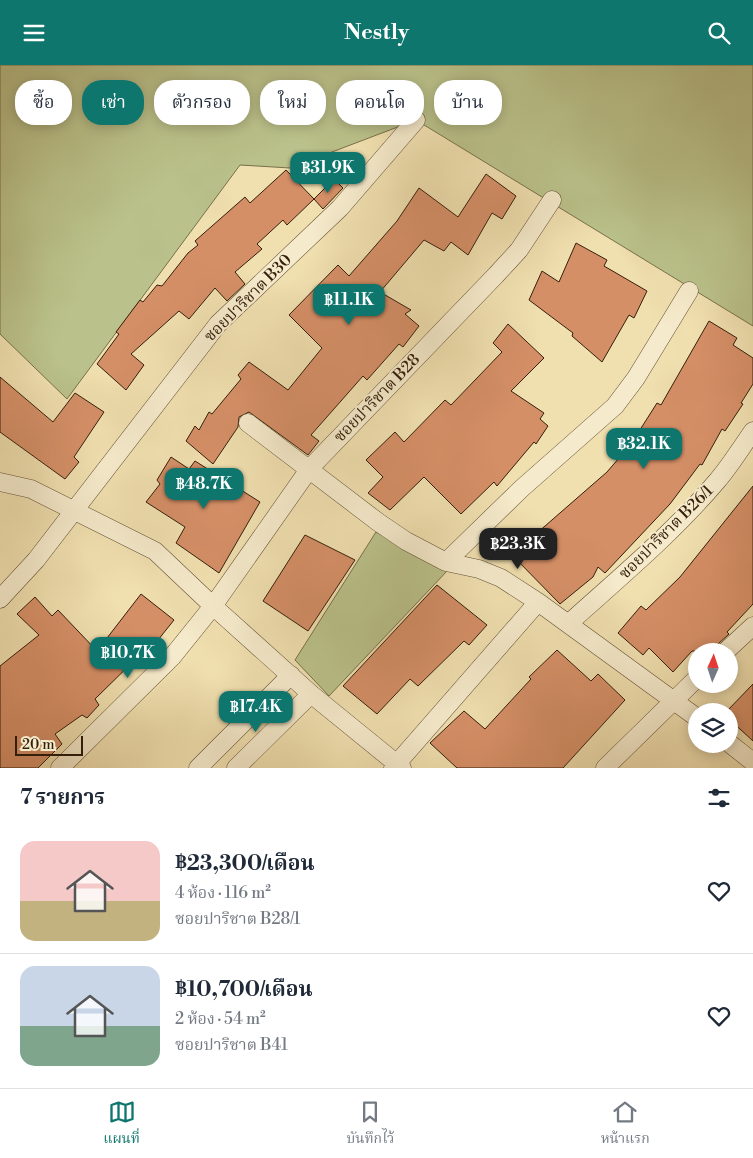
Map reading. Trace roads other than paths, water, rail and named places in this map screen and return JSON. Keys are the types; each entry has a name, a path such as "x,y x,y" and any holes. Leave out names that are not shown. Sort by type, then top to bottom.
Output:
{"street":[{"name":"ซอยปาริชาต B30","path":"0,599 36,560 218,324 340,207 412,125"},
{"name":"ซอยปาริชาต B28","path":"60,768 81,750 172,657 213,606 310,468 519,250 552,200"},
{"path":"446,563 521,489 615,406 636,378 690,291"},
{"path":"248,423 310,468 378,522 406,541 446,563 480,569 500,578 538,602 688,711"},
{"name":"ซอยปาริชาต B26/1","path":"568,625 654,547 690,511 718,480 753,431"},
{"path":"0,481 31,489 155,551 213,606 397,767 538,602"},
{"path":"735,643 753,626"},
{"path":"198,768 291,675"},
{"path":"606,768 688,687"},
{"path":"236,768 312,694"},
{"path":"738,750 753,762"}]}
